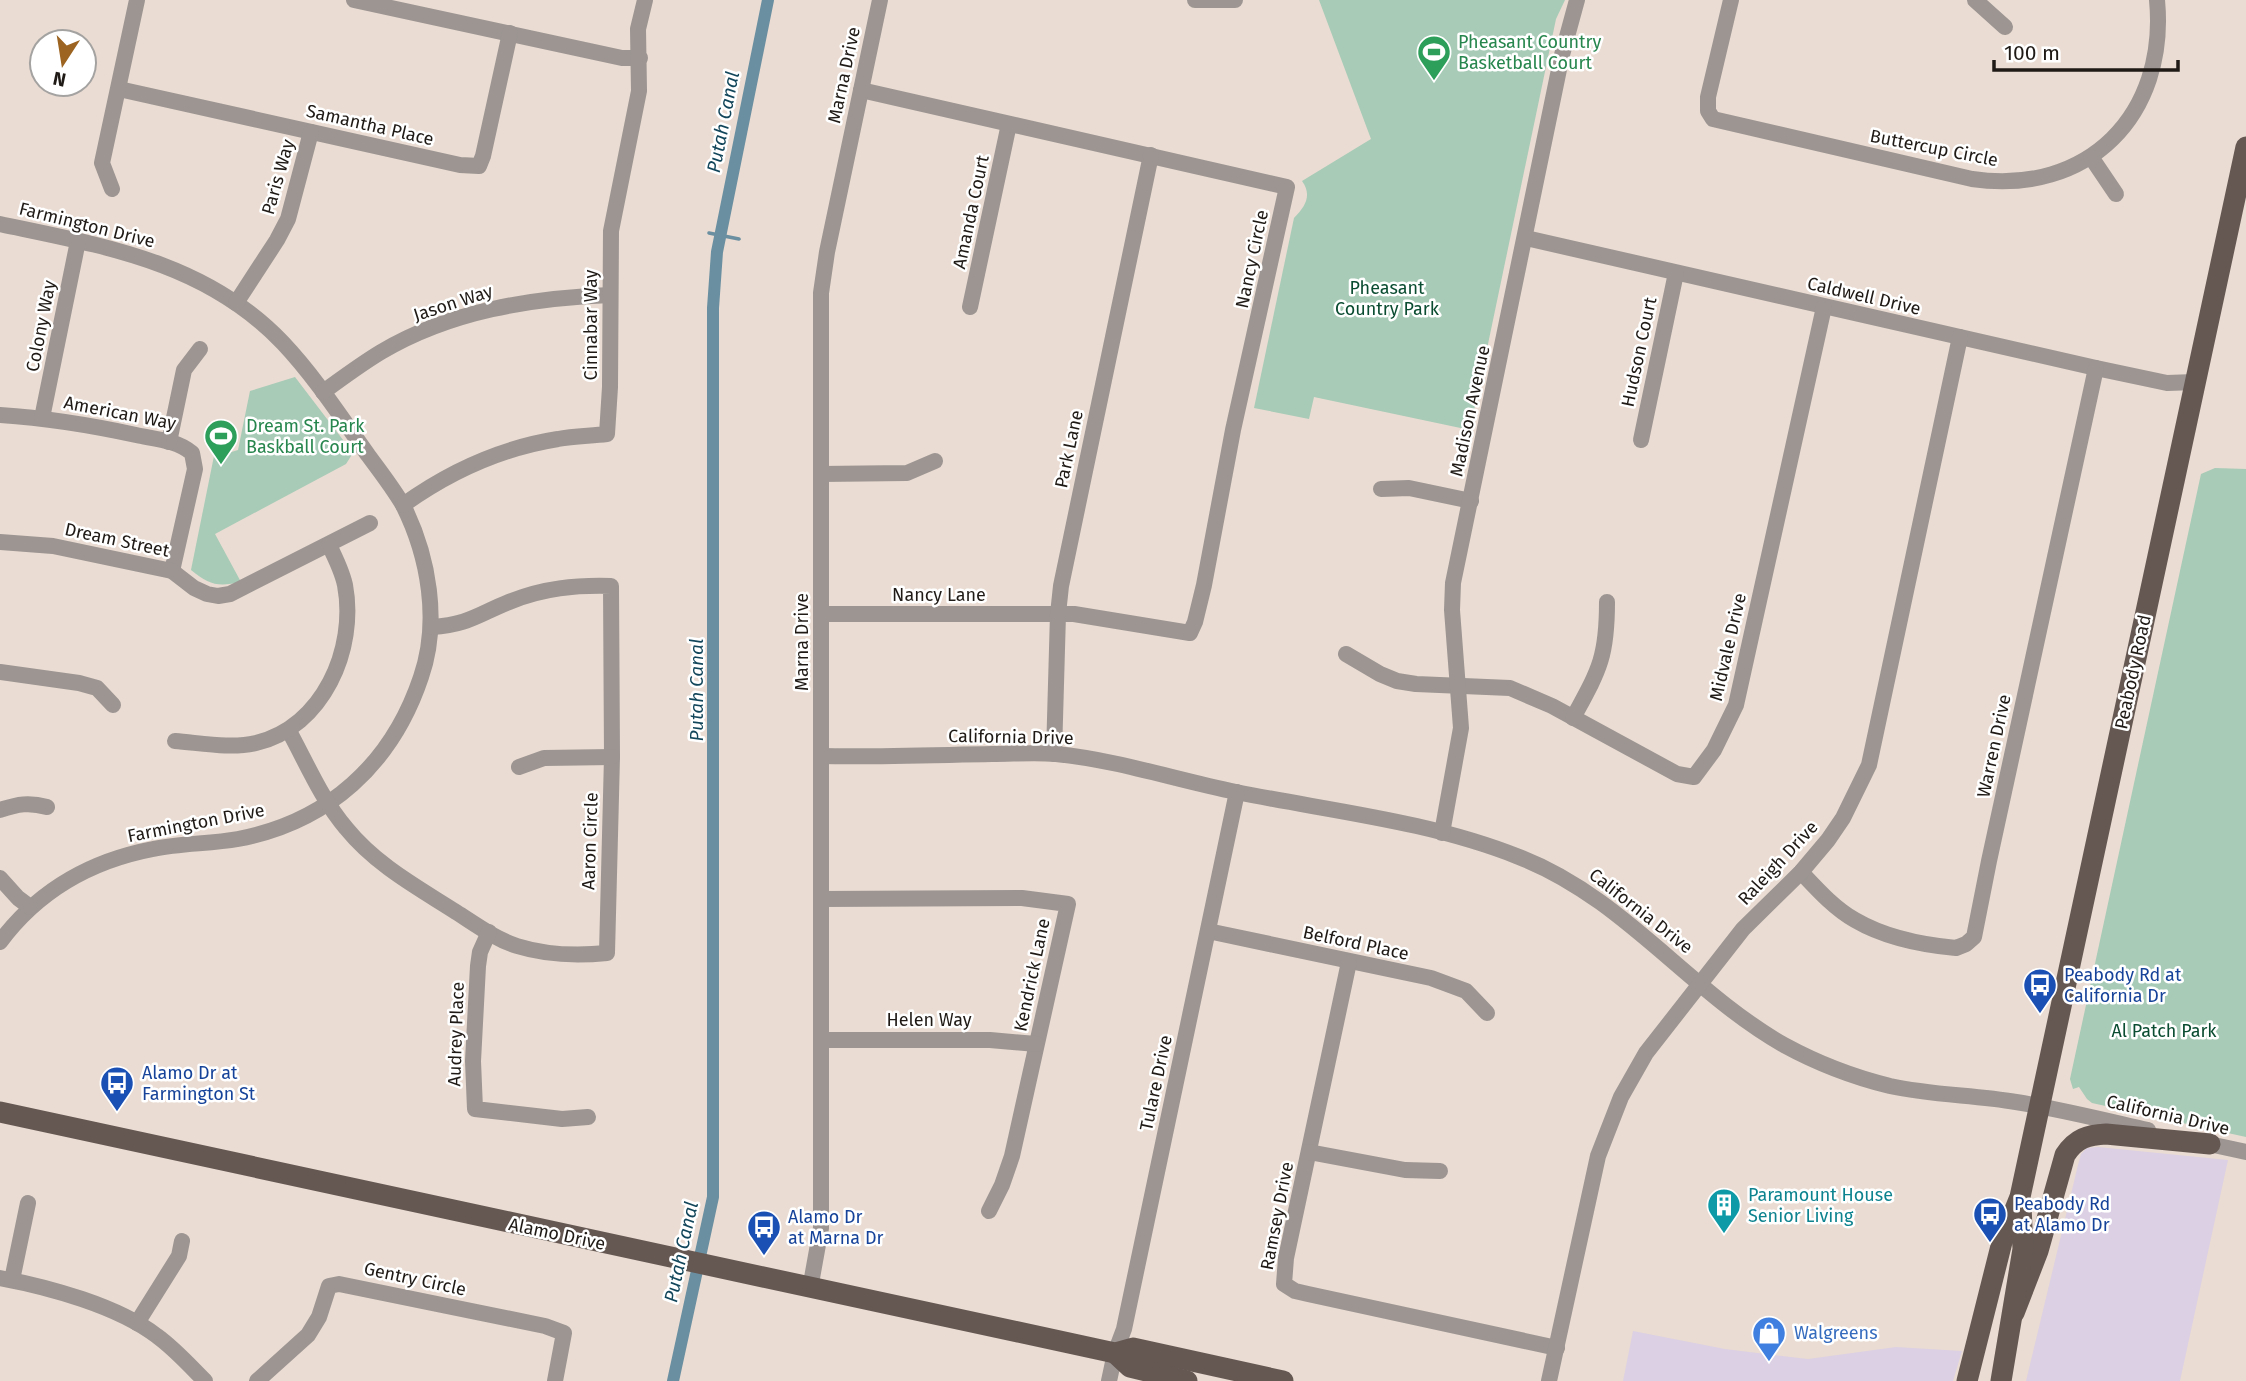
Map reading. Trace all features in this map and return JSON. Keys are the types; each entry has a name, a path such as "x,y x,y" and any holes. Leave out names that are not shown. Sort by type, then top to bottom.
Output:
{"main road":[{"name":"Peabody Road","path":"1967,1381 2002,1242 2020,1197 2246,147"},
{"name":"Alamo Drive","path":"0,1112 1115,1353 1133,1348 1283,1381"},
{"path":"2014,1313 2038,1251 2065,1154 2074,1143 2091,1135 2106,1134 2210,1144"},
{"name":"Peabody Road","path":"2001,1381 2023,1249 2020,1197"},
{"name":"Alamo Drive","path":"1115,1353 1130,1367 1186,1381"}],"street":[{"path":"112,189 102,163 137,0"},
{"path":"354,0 622,58 640,58"},
{"name":"Cinnabar Way","path":"402,505 471,464 494,456 554,439 607,434 611,231 635,119 639,91 638,29 645,0"},
{"name":"Marna Drive","path":"810,1289 821,1228 821,293 827,252 880,0"},
{"path":"1195,0 1234,0"},
{"name":"Madison Avenue","path":"1442,833 1460,739 1459,685 1452,610 1453,583 1562,55 1577,0"},
{"name":"Buttercup Circle","path":"1731,0 1707,97 1708,111 1717,121 1984,181 2015,181 2053,174 2091,157 2118,132 2132,116 2143,96 2156,57 2159,21 2157,0"},
{"path":"1975,0 2005,27"},
{"name":"Samantha Place","path":"119,89 460,165 479,166 510,33"},
{"name":"Nancy Circle","path":"861,90 1287,187 1233,430 1204,585 1190,633 1103,617 1058,614"},
{"name":"Amanda Court","path":"971,307 1009,124"},
{"name":"Paris Way","path":"236,303 288,219 311,132"},
{"name":"Park Lane","path":"1054,754 1060,586 1152,155"},
{"path":"2091,157 2116,194"},
{"name":"Farmington Drive","path":"0,224 120,251 170,267 206,284 236,303 283,343 323,392 402,505 417,541 429,588 432,627 426,661 413,702 398,730 386,749 360,778 328,804 261,833 237,839 153,849 114,859 64,881 30,907 0,942"},
{"name":"Caldwell Drive","path":"1525,238 2096,368 2168,383 2195,382"},
{"name":"Colony Way","path":"42,418 78,241"},
{"name":"Hudson Court","path":"1640,440 1676,273"},
{"name":"Jason Way","path":"323,392 380,352 448,322 487,309 529,301 610,295"},
{"name":"Midvale Drive","path":"1346,654 1398,681 1510,688 1573,718 1677,775 1694,777 1714,750 1737,705 1824,307"},
{"name":"Raleigh Drive","path":"1549,1381 1593,1181 1605,1136 1621,1097 1646,1054 1743,929 1801,872 1828,840 1843,818 1869,765 1960,337"},
{"path":"169,442 184,370 200,349"},
{"name":"Warren Drive","path":"1801,872 1833,904 1854,919 1881,932 1956,948 1974,937 2096,368"},
{"name":"American Way","path":"0,415 42,418 169,442 184,446 192,453 195,461 172,571"},
{"path":"821,474 907,473 935,461"},
{"path":"1381,489 1409,488 1471,501"},
{"name":"Dream Street","path":"0,542 53,546 172,571 194,588 218,596 230,594 370,523"},
{"path":"175,741 255,744 289,731 320,699 331,680 344,645 348,606 345,582 329,545"},
{"name":"Aaron Circle","path":"289,731 328,804 346,829 388,869 516,946 586,956 607,953 611,586 563,586 508,602 478,618 453,626 432,627"},
{"path":"1573,718 1603,660 1607,638 1607,602"},
{"name":"Nancy Lane","path":"821,614 1058,614"},
{"path":"0,672 97,688 113,705"},
{"name":"California Drive","path":"822,756 1054,754 1094,760 1237,792 1345,811 1442,833 1520,857 1563,877 1623,918 1758,1028 1812,1059 1846,1073 1892,1086 2040,1106 2246,1152"},
{"path":"519,767 544,758 611,757"},
{"name":"Tulare Drive","path":"1108,1381 1124,1329 1237,792"},
{"path":"0,810 19,803 47,807"},
{"path":"0,878 30,907"},
{"name":"Kendrick Lane","path":"821,899 1022,898 1068,904 1012,1156 989,1211"},
{"name":"Belford Place","path":"1208,931 1431,978 1466,991 1487,1013"},
{"name":"Audrey Place","path":"489,932 480,952 478,966 473,1075 475,1109 562,1119 588,1117"},
{"name":"Ramsey Drive","path":"1349,962 1283,1284 1295,1291 1557,1348"},
{"name":"Helen Way","path":"822,1040 989,1040 1037,1044"},
{"path":"1309,1152 1405,1170 1440,1171"},
{"path":"28,1203 6,1279 82,1300 137,1323 158,1336 205,1381"},
{"path":"137,1323 179,1256 182,1241"},
{"name":"Gentry Circle","path":"257,1381 308,1335 319,1317 329,1286 339,1284 545,1326 564,1334 555,1381"}],"shaded area":[{"path":"2087,1148 2228,1160 2180,1381 2026,1381 2081,1154"},
{"path":"1633,1331 1725,1349 1808,1359 1896,1347 1962,1351 1953,1381 1623,1381"}],"green space":[{"name":"Pheasant Country Park","path":"1319,0 1565,0 1556,19 1470,430 1314,397 1309,419 1254,408 1294,218 1302,209 1307,196 1302,181 1371,139"},
{"path":"295,377 353,453 346,464 215,534 241,582 209,582 191,570 215,451 225,454 238,450 250,391"},
{"name":"Al Patch Park","path":"2215,468 2246,469 2246,1137 2092,1103 2079,1087 2073,1089 2070,1079 2201,474"}],"waterway":[{"name":"Putah Canal","path":"673,1381 713,1197 713,308 717,252 768,0"},
{"name":"Putah Canal","path":"709,233 739,239"}],"place":[{"name":"Pheasant Country Basketball Court","path":"1434,82"},
{"name":"Dream St. Park Baskball Court","path":"221,466"},
{"name":"Peabody Rd at California Dr","path":"2040,1015"},
{"name":"Alamo Dr at Farmington St","path":"117,1113"},
{"name":"Paramount House Senior Living","path":"1724,1235"},
{"name":"Peabody Rd at Alamo Dr","path":"1990,1244"},
{"name":"Alamo Dr at Marna Dr","path":"764,1257"},
{"name":"Walgreens","path":"1769,1363"}]}
